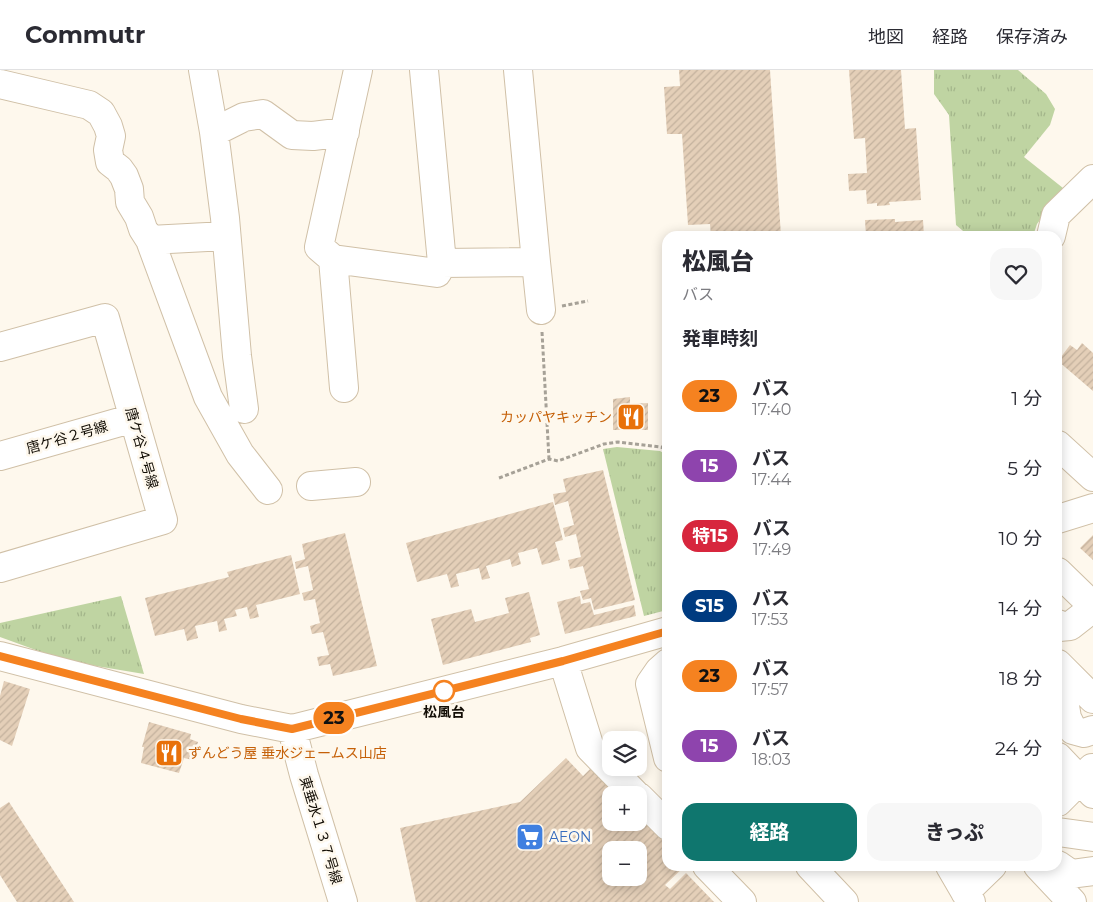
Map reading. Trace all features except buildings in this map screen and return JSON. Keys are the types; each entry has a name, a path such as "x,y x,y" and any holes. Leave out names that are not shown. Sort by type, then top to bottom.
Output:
{"street":[{"path":"203,70 214,132 244,409"},
{"path":"358,70 319,247 333,259 438,273 442,263 424,70"},
{"path":"518,70 541,310"},
{"path":"0,84 89,105 101,113 111,136 108,150 110,162 124,176 129,189 130,202 150,240 208,397 240,454 268,490"},
{"path":"214,132 244,117 263,114 292,135 313,136 345,132"},
{"path":"1052,231 1056,216 1093,179"},
{"path":"150,240 226,236"},
{"path":"333,259 344,388"},
{"path":"442,263 536,262"},
{"name":"唐ケ谷４号線","path":"0,347 105,318 163,520 0,568"},
{"name":"唐ケ谷２号線","path":"0,456 134,418"},
{"path":"1062,449 1093,477"},
{"path":"311,486 356,482"},
{"path":"1062,518 1093,508"},
{"path":"1062,576 1093,607 1070,626 1062,626"},
{"path":"0,656 241,719 292,729 563,661 662,633"},
{"path":"563,661 590,748 628,786"},
{"path":"662,668 650,684 662,733"},
{"path":"1062,668 1093,699"},
{"path":"650,684 662,703"},
{"path":"1062,704 1065,706 1067,718 1073,730 1084,733 1093,730"},
{"name":"東垂水１３７号線","path":"292,729 343,902"},
{"path":"1062,760 1089,781 1062,799"},
{"path":"647,805 662,820"},
{"path":"1062,833 1093,837"},
{"path":"1062,867 1071,874 1093,871"},
{"path":"712,871 742,902"},
{"path":"815,871 844,902"},
{"path":"953,871 968,897 988,871"},
{"path":"1043,871 1072,902"}],"path":[{"path":"541,310 549,459"},
{"path":"499,478 549,459 558,461 604,444 618,442 662,447"}],"green space":[{"path":"934,70 1018,70 1046,94 1055,109 1050,125 1024,157 1063,188 1037,224 1035,231 963,231 956,225 949,115 934,94"},
{"path":"617,447 662,452 662,611 644,616 603,449"},
{"path":"121,596 144,674 66,661 0,637 0,623"}],"bus line":[{"name":"23","path":"0,656 241,719 292,729 563,661 662,633"}],"place":[{"name":"カッパヤキッチン","path":"631,417"},
{"name":"松風台","path":"444,691"},
{"name":"ずんどう屋 垂水ジェームス山店","path":"169,753"},
{"name":"AEON","path":"530,837"}]}
